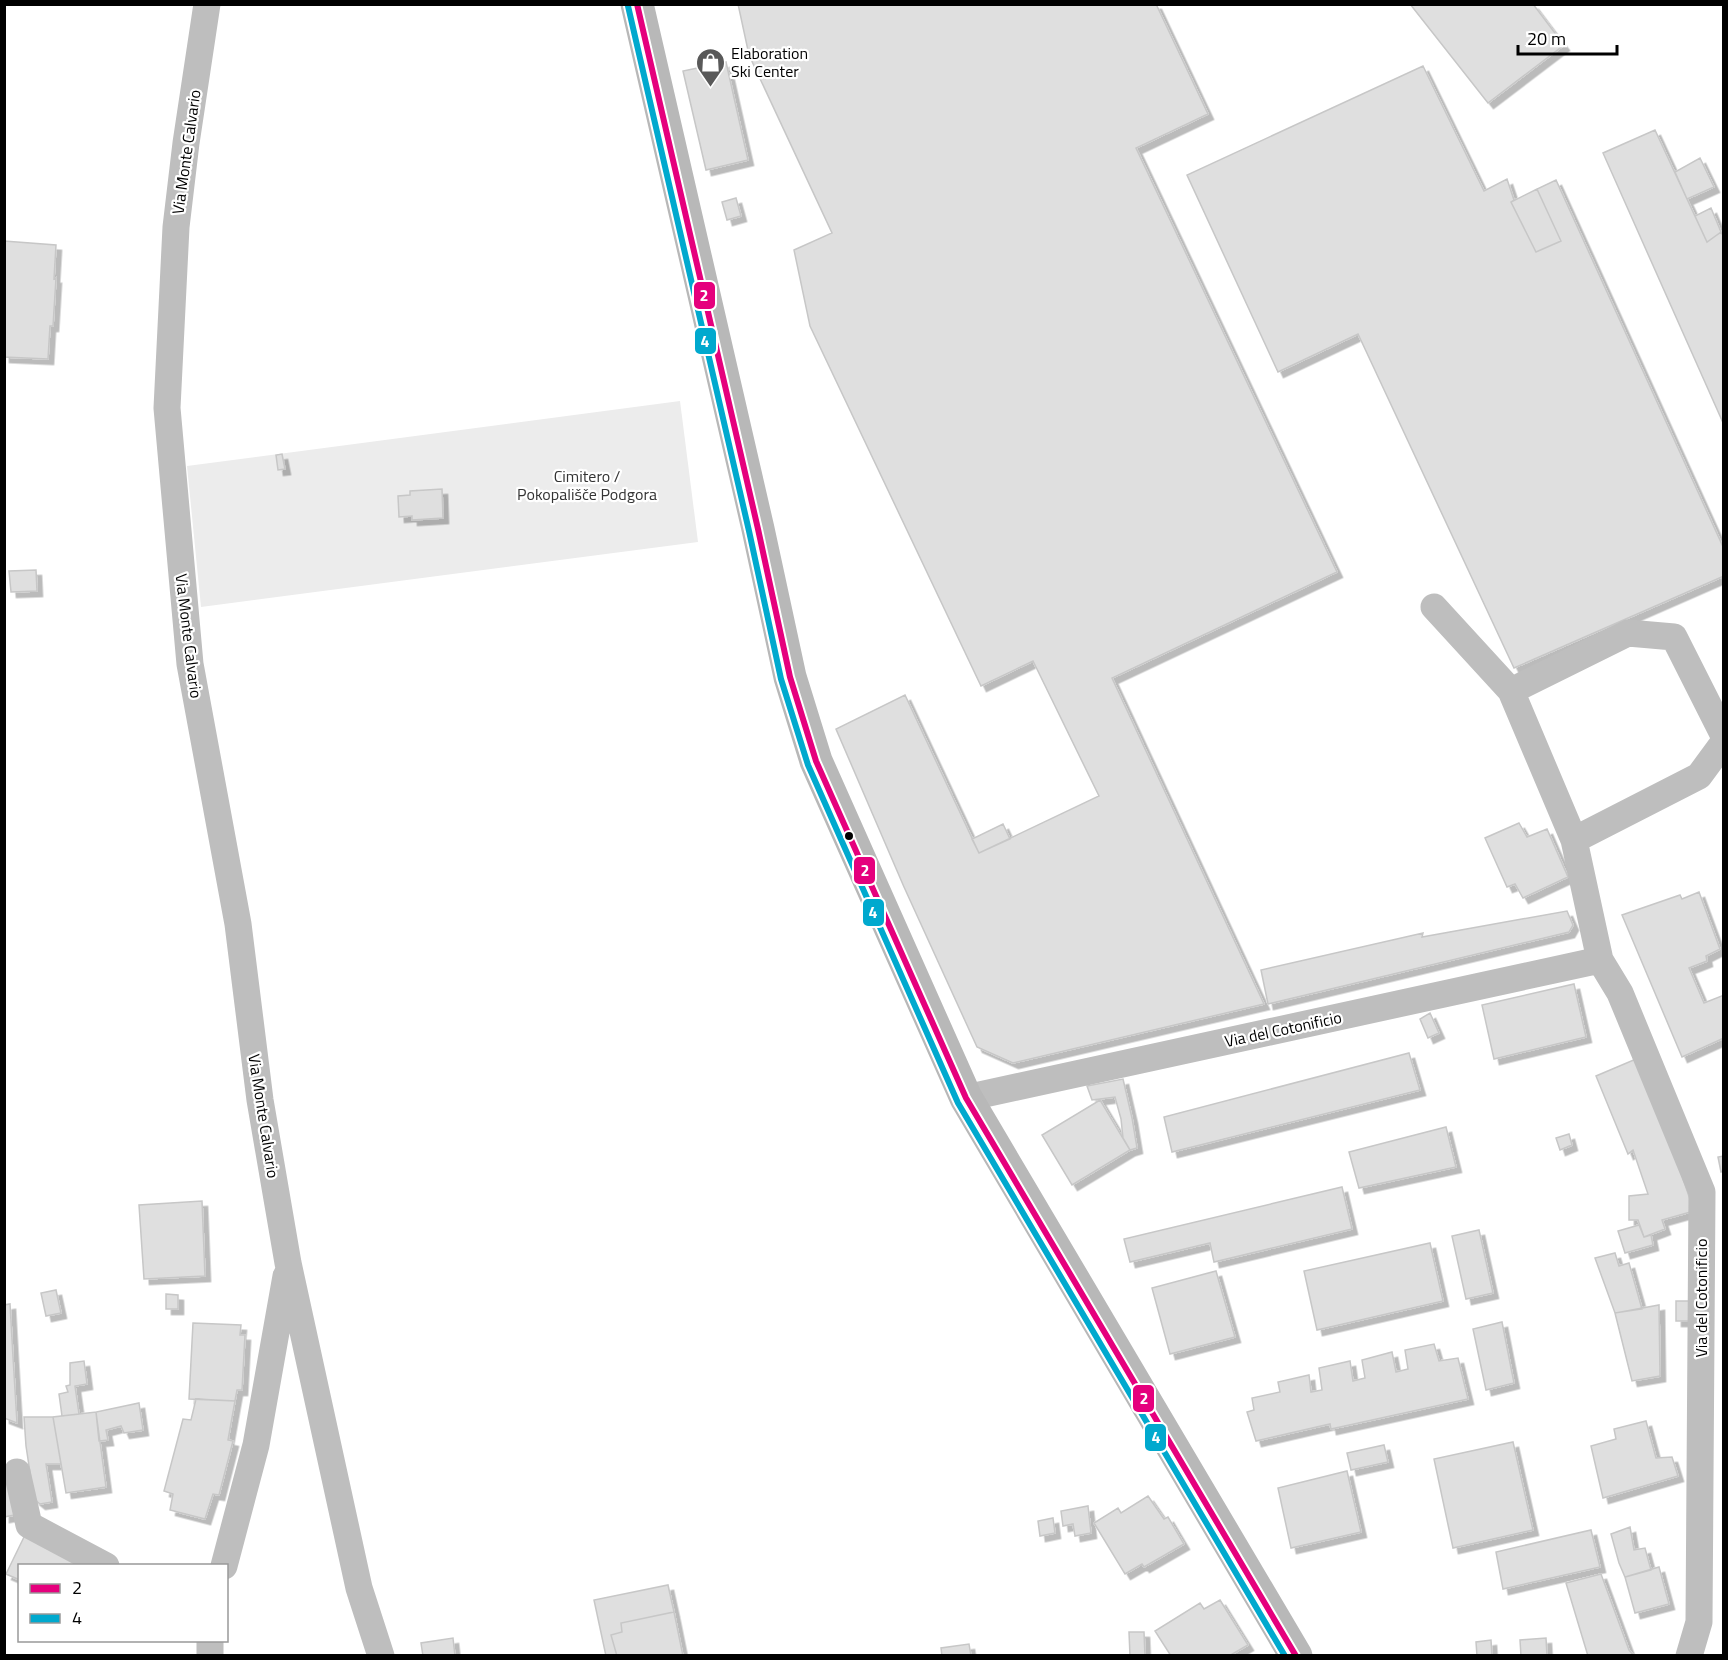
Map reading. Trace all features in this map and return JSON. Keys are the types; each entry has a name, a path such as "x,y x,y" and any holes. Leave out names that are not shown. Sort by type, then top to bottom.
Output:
{"main road":[{"path":"637,4 790,677 816,761 966,1098 1296,1656"}],"street":[{"name":"Via Monte Calvario","path":"207,4 176,227 167,408 190,664 238,924 260,1100 288,1263 359,1588 381,1656"},
{"name":"Via del Cotonificio","path":"1434,607 1511,692 1574,840 1600,960 1620,993 1702,1192 1699,1622 1689,1656"},
{"path":"1511,692 1628,633 1674,637 1724,736"},
{"path":"1574,840 1699,776 1724,742"},
{"name":"Via del Cotonificio","path":"966,1098 1600,960"},
{"name":"Via Monte Calvario","path":"225,1564 256,1445 288,1263"},
{"path":"17,1472 29,1526 102,1564"}],"green space":[{"name":"Cimitero / Pokopališče Podgora","path":"680,401 698,542 201,607 187,466"}],"building":[{"path":"738,4 1156,4 1208,114 1136,148 1337,572 1112,678 1264,1004 1013,1063 977,1047 904,887 836,729 905,695 979,853 1099,796 1033,661 981,686 810,326 794,250 832,233 749,55"},
{"path":"1410,4 1533,4 1564,45 1488,103"},
{"path":"726,62 748,160 706,170 683,71"},
{"path":"1423,66 1484,191 1507,179 1514,200 1511,202 1536,252 1561,241 1537,189 1556,180 1724,549 1724,576 1514,668 1358,334 1278,372 1187,175"},
{"path":"1655,130 1707,242 1721,232 1724,237 1724,425 1603,153"},
{"path":"1700,158 1714,187 1687,199 1675,172"},
{"path":"1537,189 1561,241 1536,252 1511,202"},
{"path":"736,198 741,216 727,220 722,202"},
{"path":"1711,208 1721,232 1707,242 1695,216"},
{"path":"4,241 56,245 53,326 50,326 48,359 4,357"},
{"path":"282,454 285,469 278,470 276,455"},
{"path":"442,489 443,518 412,520 412,516 399,517 398,496 410,495 410,491"},
{"path":"36,570 37,591 11,592 9,571"},
{"path":"1519,823 1527,837 1547,829 1568,877 1523,898 1515,884 1507,887 1485,838"},
{"path":"1003,824 1010,839 979,853 972,839"},
{"path":"1699,892 1720,949 1706,956 1707,961 1689,968 1704,1003 1724,995 1724,1038 1682,1057 1622,915 1680,895 1682,899"},
{"path":"1567,911 1573,925 1569,932 1268,1004 1261,970 1423,933 1422,937"},
{"path":"1574,984 1586,1037 1494,1059 1482,1005"},
{"path":"1430,1013 1439,1033 1428,1038 1420,1019"},
{"path":"1409,1053 1420,1090 1172,1152 1164,1117"},
{"path":"1636,1059 1668,1135 1694,1211 1662,1220 1665,1229 1644,1237 1638,1220 1629,1220 1629,1196 1648,1194 1633,1150 1628,1154 1596,1076"},
{"path":"1123,1079 1137,1148 1130,1150 1123,1138 1115,1097 1092,1100 1087,1086"},
{"path":"1100,1100 1130,1150 1072,1185 1042,1135"},
{"path":"1446,1127 1456,1167 1359,1188 1349,1152"},
{"path":"1569,1134 1572,1145 1560,1150 1556,1138"},
{"path":"1724,1156 1724,1171 1721,1172 1718,1157"},
{"path":"1342,1187 1352,1229 1214,1262 1210,1243 1130,1262 1124,1239"},
{"path":"202,1201 205,1276 144,1279 139,1205"},
{"path":"1639,1225 1644,1237 1651,1235 1653,1245 1625,1253 1618,1231"},
{"path":"1479,1230 1493,1293 1466,1299 1452,1236"},
{"path":"1430,1243 1443,1301 1317,1330 1304,1271"},
{"path":"1615,1253 1619,1266 1629,1263 1642,1309 1615,1313 1595,1258"},
{"path":"1216,1271 1235,1337 1170,1354 1152,1288"},
{"path":"56,1290 61,1313 46,1316 41,1293"},
{"path":"166,1294 178,1295 178,1309 166,1309"},
{"path":"1676,1301 1689,1301 1689,1321 1676,1321"},
{"path":"10,1304 17,1423 4,1418 4,1305"},
{"path":"1659,1305 1660,1376 1632,1381 1615,1313"},
{"path":"1502,1322 1514,1383 1486,1390 1473,1329"},
{"path":"193,1323 241,1325 240,1335 245,1335 242,1390 237,1390 235,1401 189,1399"},
{"path":"1434,1344 1439,1361 1458,1358 1468,1399 1331,1429 1330,1424 1256,1441 1247,1412 1254,1410 1252,1398 1280,1392 1278,1382 1309,1375 1311,1392 1322,1390 1319,1368 1350,1361 1353,1381 1365,1378 1362,1360 1392,1352 1396,1372 1408,1369 1405,1350"},
{"path":"84,1361 87,1384 75,1386 79,1414 62,1416 59,1394 68,1392 66,1386 70,1385 70,1363"},
{"path":"196,1399 235,1401 228,1440 233,1441 219,1495 213,1494 205,1519 170,1510 173,1494 164,1491 183,1419 191,1420"},
{"path":"139,1403 143,1430 124,1433 121,1426 106,1430 108,1440 99,1441 96,1412"},
{"path":"96,1412 106,1487 66,1493 53,1417"},
{"path":"24,1417 53,1417 61,1464 46,1464 52,1502 40,1504 34,1499"},
{"path":"1646,1421 1656,1458 1672,1457 1678,1476 1603,1498 1591,1446 1616,1439 1614,1429"},
{"path":"1513,1442 1533,1530 1453,1548 1434,1459"},
{"path":"1384,1445 1388,1462 1351,1470 1347,1453"},
{"path":"1347,1471 1361,1532 1291,1548 1278,1488"},
{"path":"4,1472 25,1513 4,1517"},
{"path":"1148,1496 1164,1519 1168,1517 1184,1544 1144,1567 1142,1564 1125,1574 1094,1523 1118,1508 1121,1513"},
{"path":"1088,1506 1091,1533 1075,1536 1073,1524 1063,1526 1061,1511"},
{"path":"1053,1518 1055,1533 1040,1536 1038,1521"},
{"path":"1630,1527 1634,1550 1645,1548 1651,1570 1625,1577 1611,1534"},
{"path":"1591,1530 1600,1567 1503,1589 1496,1552"},
{"path":"25,1535 85,1564 18,1564 18,1579 6,1574"},
{"path":"1659,1567 1669,1604 1635,1613 1625,1577"},
{"path":"1601,1574 1629,1650 1634,1656 1588,1656 1566,1583"},
{"path":"668,1585 674,1612 621,1623 622,1632 611,1635 617,1656 606,1656 594,1600"},
{"path":"1220,1600 1248,1645 1229,1656 1171,1656 1155,1631 1200,1603 1204,1609"},
{"path":"674,1612 683,1656 617,1656 611,1635 622,1632 621,1623"},
{"path":"1129,1632 1144,1632 1145,1656 1130,1656"},
{"path":"453,1638 455,1656 423,1656 421,1643"},
{"path":"1546,1638 1547,1656 1521,1656 1520,1640"},
{"path":"1491,1640 1492,1656 1477,1656 1476,1642"},
{"path":"969,1644 971,1656 942,1656 941,1648"}],"transit line":[{"name":"2","path":"637,4 790,677 816,761 966,1098 1296,1656"},
{"name":"4","path":"628,6 781,679 808,765 958,1103 1285,1656"}],"place":[{"name":"Elaboration Ski Center","path":"710,88"}]}
